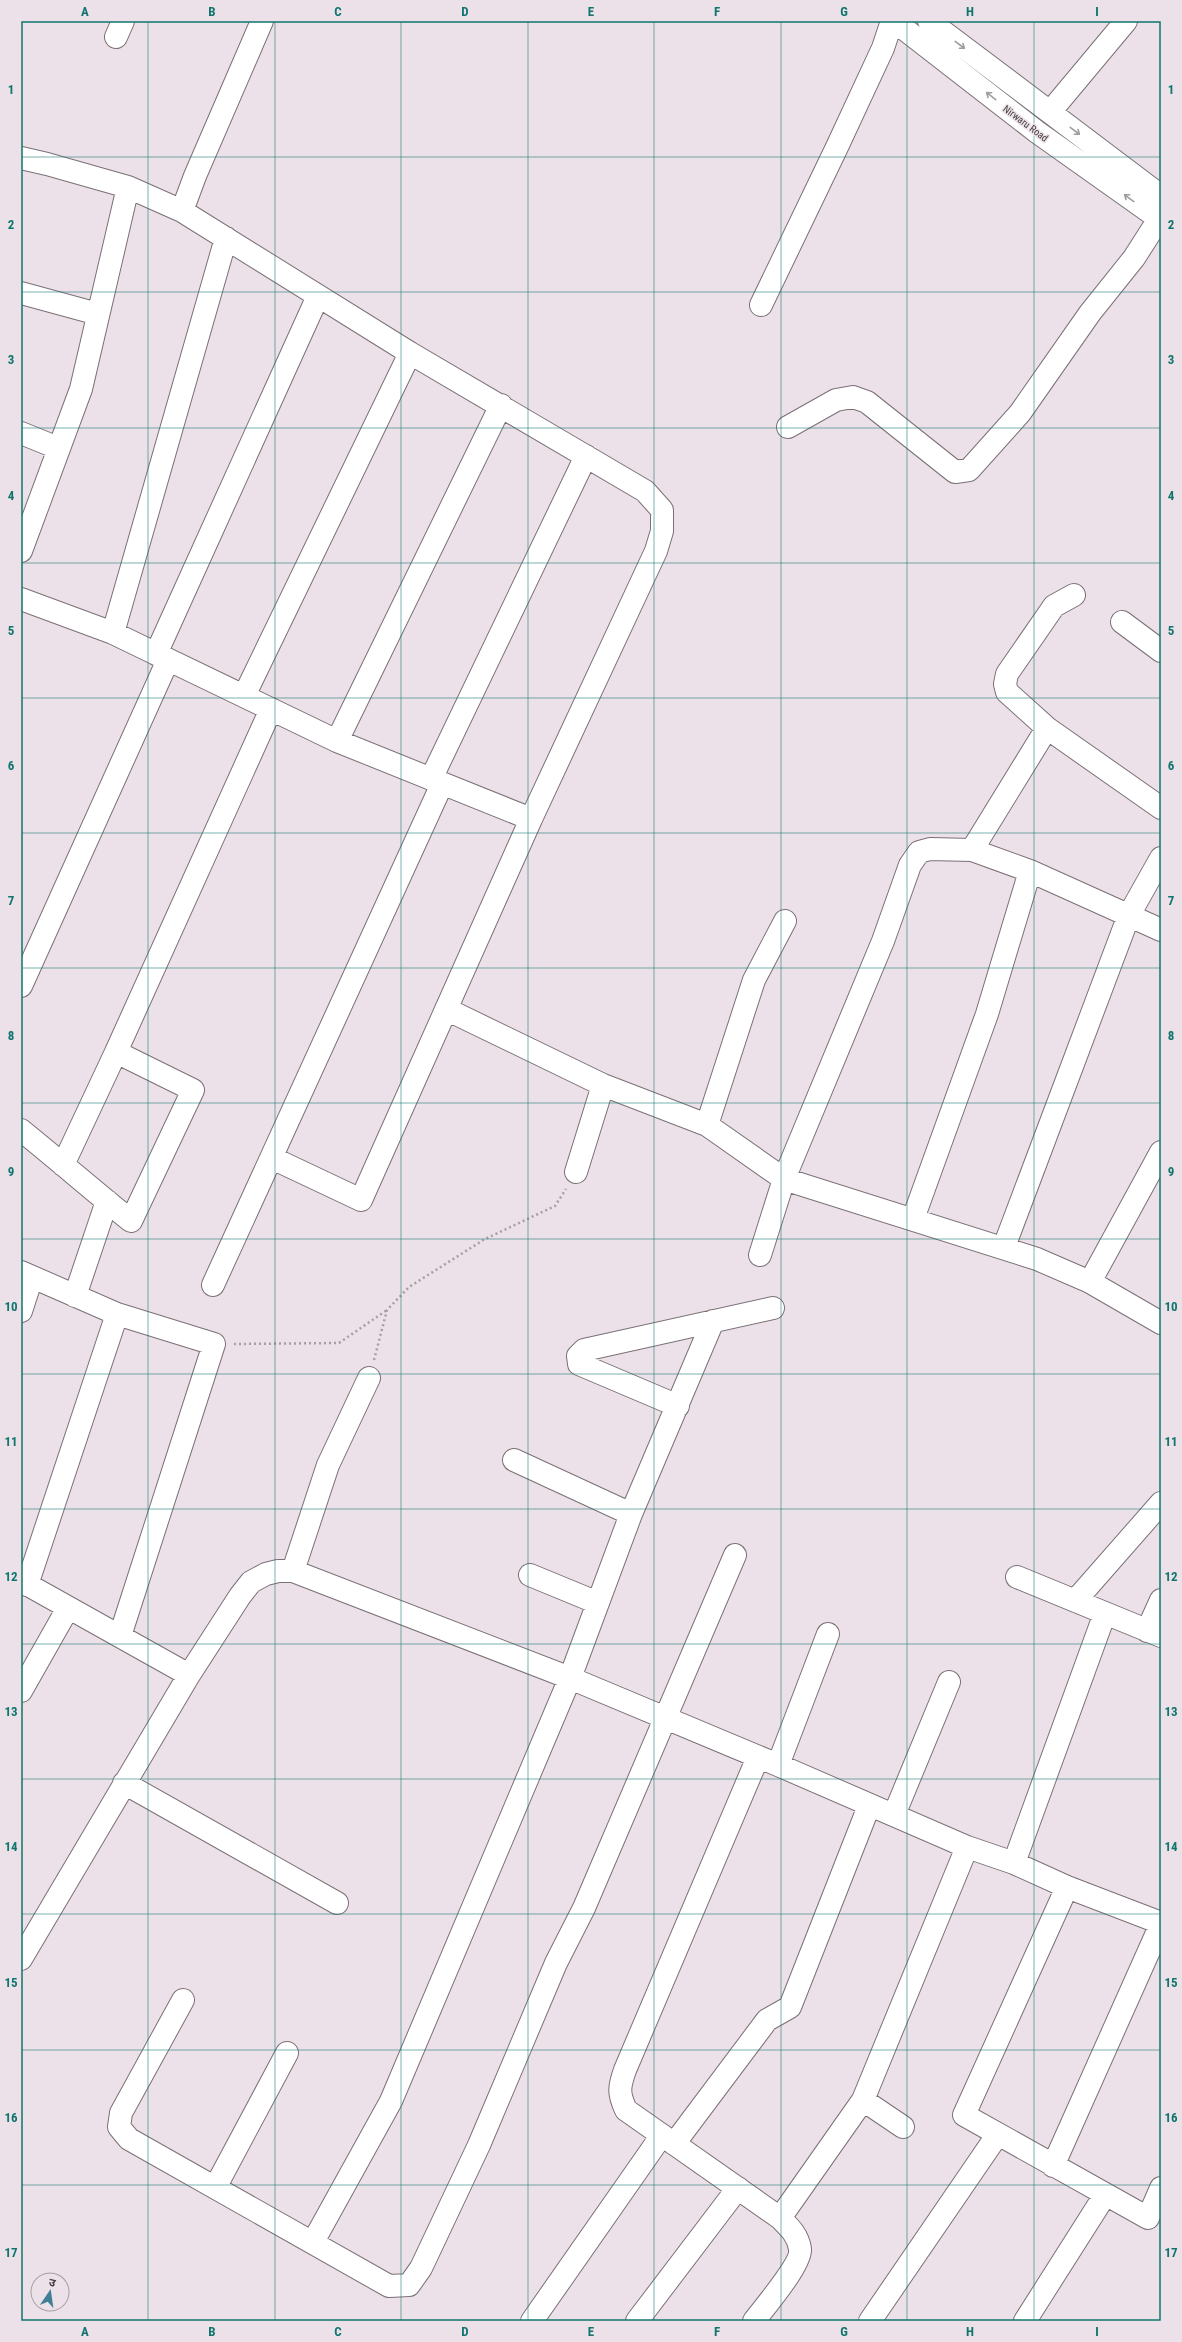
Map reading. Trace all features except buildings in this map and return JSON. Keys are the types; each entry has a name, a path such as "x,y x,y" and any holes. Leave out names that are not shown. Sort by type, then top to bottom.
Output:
{"street":[{"path":"182,211 194,176 262,21"},
{"path":"761,305 838,147 883,48 893,21"},
{"name":"Nirwaru Road","path":"893,21 1037,132 1160,220"},
{"path":"1050,112 1126,21"},
{"path":"934,23 1161,196"},
{"path":"21,158 128,187 182,211 410,353 501,405 645,491 662,510 662,530 656,551 531,819 361,1200 272,1158"},
{"path":"21,551 81,389 128,187"},
{"path":"788,427 836,400 853,397 867,402 955,472 969,470 1020,413 1090,313 1134,258 1160,220"},
{"path":"113,633 226,238"},
{"path":"21,293 98,314"},
{"path":"21,986 318,296"},
{"path":"244,696 410,353"},
{"path":"337,741 501,405"},
{"path":"21,433 58,448"},
{"path":"213,1285 272,1158 436,782 586,456"},
{"path":"1074,595 1054,606 1007,674 1005,684 1007,692 1047,728 1161,808"},
{"path":"21,600 113,633 337,741 531,819"},
{"path":"1122,622 1161,651"},
{"path":"63,1164 116,1052 271,709"},
{"path":"972,850 1047,728"},
{"path":"760,1255 784,1178 883,941 910,865 919,852 930,849 972,850 1030,871 1161,930"},
{"path":"1004,1247 1129,915 1161,858"},
{"path":"912,1218 987,1014 1030,871"},
{"path":"707,1125 754,980 785,921"},
{"path":"446,1008 603,1085 707,1125 784,1178 1004,1247 1090,1282 1161,1323"},
{"path":"21,1130 131,1221 193,1090 116,1052"},
{"path":"576,1172 603,1085"},
{"path":"1090,1282 1161,1152"},
{"path":"75,1296 107,1201"},
{"path":"21,1311 26,1275 117,1314 214,1344 120,1636"},
{"path":"678,1406 579,1364 578,1356 584,1350 773,1308"},
{"path":"117,1314 24,1583 189,1675"},
{"path":"313,2242 390,2101 570,1678 631,1514 678,1406 712,1321"},
{"path":"293,1571 328,1465 369,1378"},
{"path":"514,1460 631,1514"},
{"path":"1075,1601 1161,1503"},
{"path":"184,2000 120,2113 119,2127 129,2139 216,2186 390,2286 409,2285 421,2268 478,2146 556,1963 584,1908 735,1555"},
{"path":"21,1959 27,1934 124,1783 189,1675 251,1582 278,1571 293,1571 570,1678 967,1847 1014,1863 1067,1887 1161,1923 1053,2166"},
{"path":"530,1575 598,1603"},
{"path":"1017,1577 1154,1634 1161,1600"},
{"path":"21,1691 68,1608"},
{"path":"1014,1863 1105,1613"},
{"path":"754,2321 794,2267 800,2250 796,2234 780,2218 626,2110 619,2096 620,2085 768,1761 828,1634"},
{"path":"894,1815 949,1682"},
{"path":"124,1783 337,1903"},
{"path":"532,2321 668,2139 767,2020 790,2007 869,1806"},
{"path":"780,2218 863,2100 967,1847"},
{"path":"1067,1887 964,2115 1148,2218 1161,2188"},
{"path":"216,2186 287,2053"},
{"path":"863,2100 903,2127"},
{"path":"870,2321 998,2134"},
{"path":"637,2321 738,2188"},
{"path":"1025,2321 1105,2195"}],"path":[{"path":"214,1344 339,1343 387,1310 409,1287 485,1239 555,1206 576,1172"},
{"path":"369,1378 387,1310"}]}
